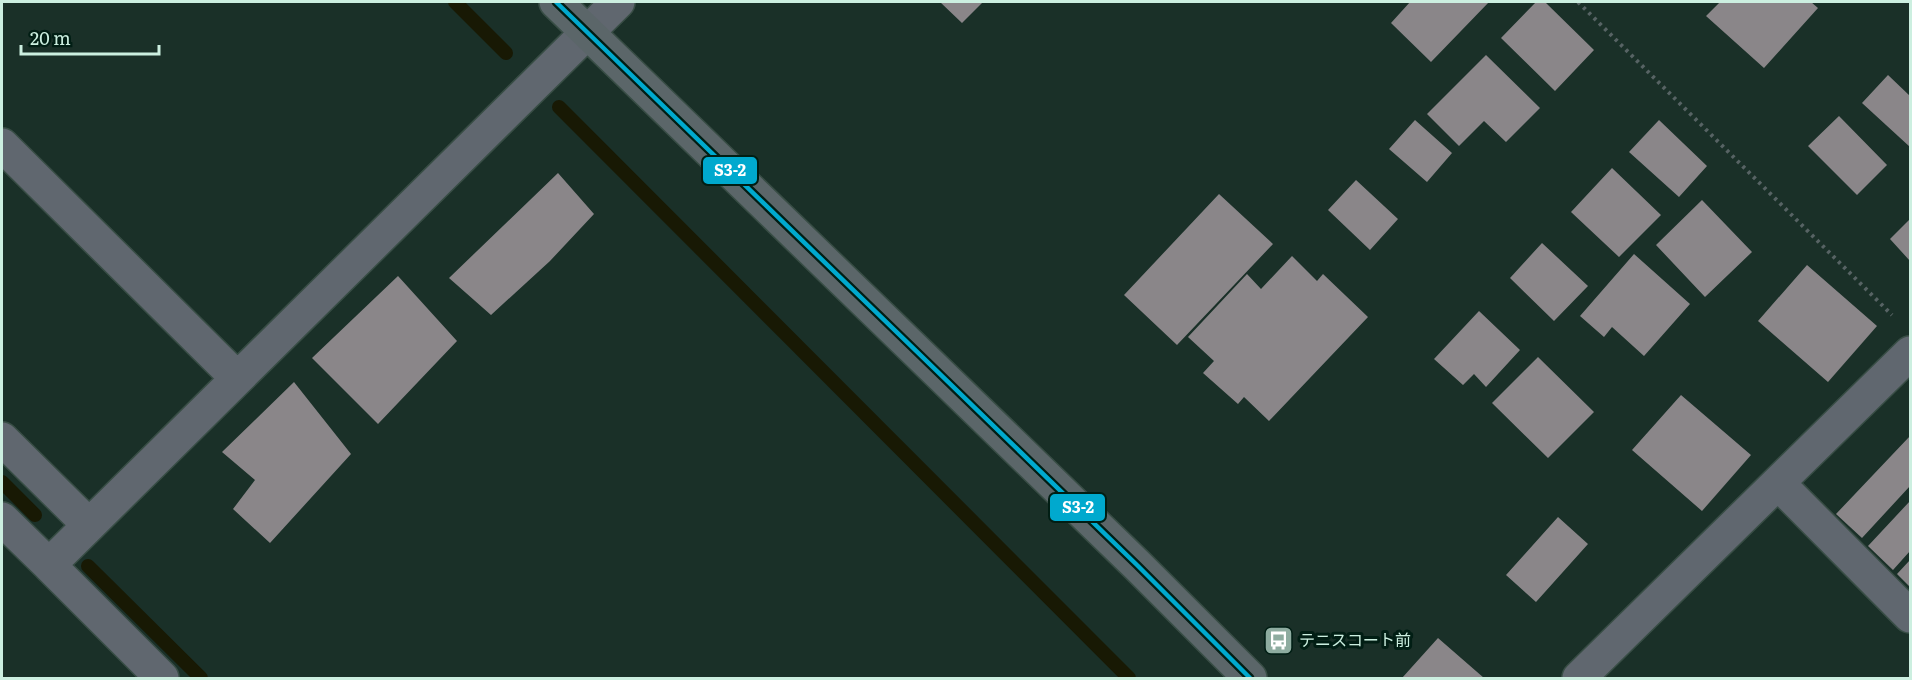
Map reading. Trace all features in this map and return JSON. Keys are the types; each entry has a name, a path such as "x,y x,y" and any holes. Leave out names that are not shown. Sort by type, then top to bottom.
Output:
{"main road":[{"path":"556,2 1137,565 1250,678"}],"street":[{"path":"49,565 618,2"},
{"path":"2,145 237,378"},
{"path":"1579,678 1911,353"},
{"path":"2,439 89,525"},
{"path":"1779,484 1911,616"},
{"path":"2,519 162,678"}],"path":[{"path":"1578,2 1894,317"}],"building":[{"path":"940,2 983,2 962,23"},
{"path":"1410,2 1489,2 1431,62 1391,23"},
{"path":"1536,2 1545,2 1594,50 1555,91 1501,38"},
{"path":"1720,2 1811,2 1818,8 1764,68 1706,16"},
{"path":"1486,55 1540,108 1506,142 1484,121 1459,146 1427,114"},
{"path":"1888,75 1910,96 1910,147 1862,103"},
{"path":"1839,116 1887,165 1857,195 1808,146"},
{"path":"1415,120 1452,153 1427,182 1389,149"},
{"path":"1659,120 1707,166 1679,197 1629,152"},
{"path":"1612,168 1661,215 1619,257 1571,212"},
{"path":"558,173 594,214 550,261 491,315 449,278"},
{"path":"1356,180 1398,219 1370,250 1328,210"},
{"path":"1219,194 1273,244 1177,345 1124,295"},
{"path":"1702,200 1752,252 1705,297 1656,245"},
{"path":"1910,219 1910,261 1890,239"},
{"path":"1542,243 1588,286 1554,321 1510,278"},
{"path":"1634,254 1690,304 1644,356 1612,327 1604,337 1580,316"},
{"path":"1292,256 1317,281 1323,274 1368,317 1269,421 1244,397 1238,404 1203,373 1214,361 1188,337 1247,274 1261,289"},
{"path":"1807,265 1877,326 1828,382 1758,321"},
{"path":"398,276 457,341 378,424 312,358"},
{"path":"1479,311 1520,350 1486,387 1474,374 1463,385 1434,359"},
{"path":"1538,357 1594,412 1548,458 1492,403"},
{"path":"294,382 351,454 270,543 233,509 255,480 222,452"},
{"path":"1681,395 1751,455 1702,511 1632,450"},
{"path":"1910,436 1910,486 1862,538 1836,514"},
{"path":"1910,501 1910,551 1893,570 1868,546"},
{"path":"1558,517 1588,544 1536,602 1506,575"},
{"path":"1910,560 1910,587 1897,574"},
{"path":"1438,638 1484,678 1402,678"}],"waterway":[{"path":"455,2 506,53"},
{"path":"559,107 1129,678"},
{"path":"2,482 35,515"},
{"path":"88,566 201,678"}],"transit line":[{"name":"S3-2","path":"556,2 1137,565 1250,678"}],"place":[{"name":"テニスコート前","path":"1278,640"}]}
